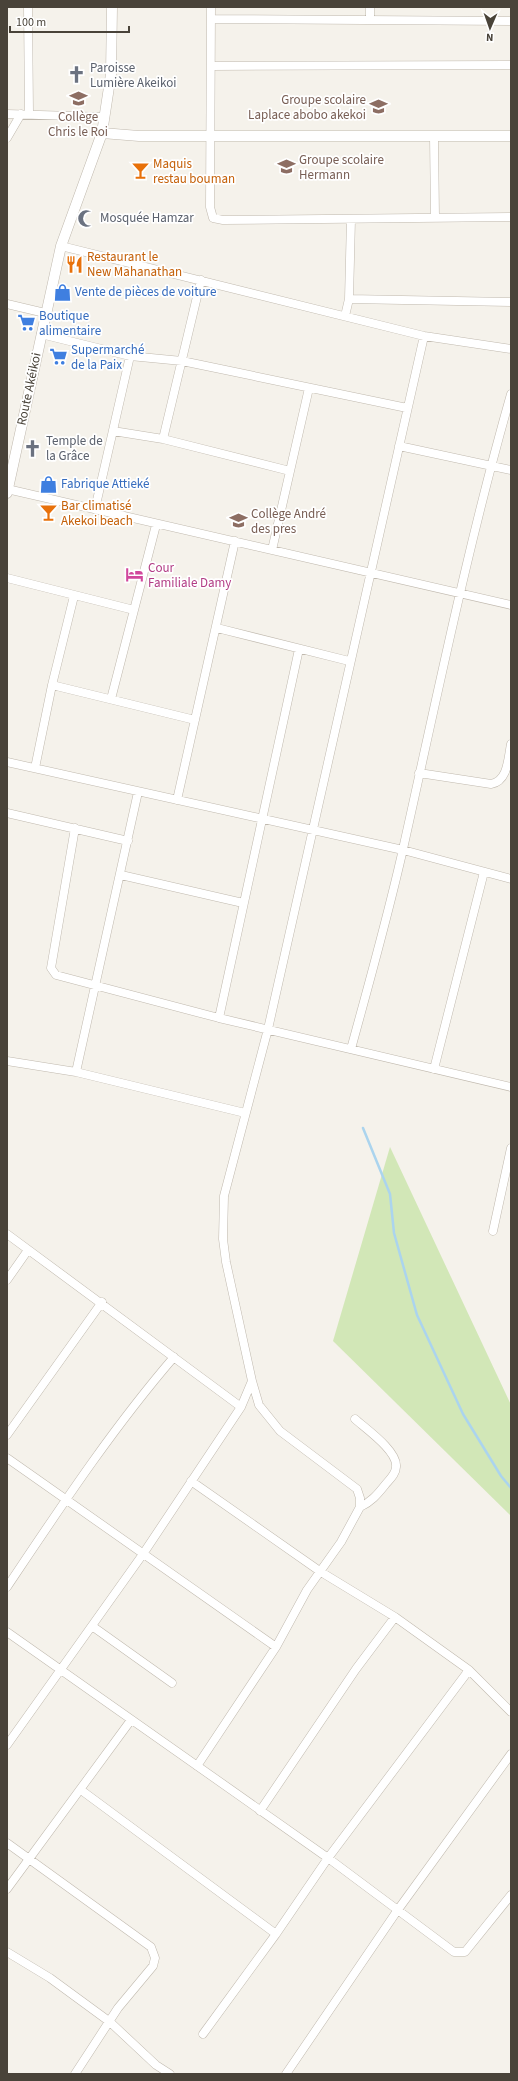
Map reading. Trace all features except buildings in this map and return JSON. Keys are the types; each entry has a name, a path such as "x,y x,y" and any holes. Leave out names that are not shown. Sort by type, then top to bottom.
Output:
{"street":[{"path":"7,138 25,114 28,7"},
{"name":"Route Akéikoi","path":"7,491 45,313 61,246 102,133 111,74 112,7"},
{"path":"211,7 210,207 213,218 223,220 511,217"},
{"path":"370,7 370,20"},
{"path":"211,19 511,21"},
{"path":"211,66 511,65"},
{"path":"7,114 105,117"},
{"path":"102,133 139,136 511,136"},
{"path":"434,136 436,218"},
{"path":"345,316 349,299 351,219"},
{"path":"61,246 424,336 511,350"},
{"path":"163,439 201,280"},
{"path":"349,299 511,302"},
{"path":"7,304 45,313"},
{"path":"41,334 130,356 182,361 407,408"},
{"path":"197,1766 276,1648 307,1590 341,1542 360,1507 360,1498 357,1489 280,1431 258,1405 226,1262 223,1238 224,1196 268,1029 349,661 424,336"},
{"path":"95,509 130,356"},
{"path":"272,550 308,388"},
{"path":"351,1049 403,850 459,593 490,465 511,394"},
{"path":"112,431 163,439 290,471"},
{"path":"399,446 511,470"},
{"path":"7,491 95,509 156,525 235,541 511,605"},
{"path":"111,699 156,525"},
{"path":"177,800 235,541"},
{"path":"7,578 134,610"},
{"path":"35,768 52,685 74,596"},
{"path":"216,628 349,661"},
{"path":"219,1018 299,649"},
{"path":"52,685 195,720"},
{"path":"419,773 491,784 498,783 503,779 511,744"},
{"path":"7,762 311,831 403,850 511,879"},
{"path":"76,1072 121,875 138,792"},
{"path":"7,813 128,840"},
{"path":"75,828 51,968 56,975 96,987 219,1018 511,1087"},
{"path":"434,1069 484,872"},
{"path":"121,875 243,903"},
{"path":"7,1061 76,1072 245,1113"},
{"path":"493,1231 511,1148"},
{"path":"7,1234 102,1302 240,1407"},
{"path":"7,1280 28,1250"},
{"path":"7,1435 102,1302"},
{"path":"7,1587 66,1499 137,1400 174,1357"},
{"path":"7,1745 61,1671 142,1554 240,1407 252,1381"},
{"path":"355,1419 389,1449 396,1462 396,1468 393,1476 371,1501 360,1507"},
{"path":"7,1458 276,1648"},
{"path":"191,1480 321,1572 395,1617 469,1670 511,1712"},
{"path":"260,1811 356,1669 395,1617"},
{"path":"92,1626 172,1682"},
{"path":"7,1633 328,1858 397,1911 454,1952 465,1952 511,1895"},
{"path":"203,2034 276,1934 328,1858 469,1670"},
{"path":"7,1890 131,1720"},
{"path":"286,2074 397,1911 511,1754"},
{"path":"81,1790 276,1934"},
{"path":"7,1843 151,1947 155,1958 153,1966 126,1997 75,2074"},
{"path":"7,1952 50,1978 110,2022 156,2065 170,2074"}],"green space":[{"path":"390,1147 511,1405 511,1516 333,1341"}],"waterway":[{"path":"363,1128 390,1194 394,1233 417,1315 463,1414 501,1476 511,1488"}],"place":[{"name":"Paroisse Lumière Akeikoi","path":"77,75"},
{"name":"Collège Chris le Roi","path":"78,98"},
{"name":"Groupe scolaire Laplace abobo akekoi","path":"379,107"},
{"name":"Groupe scolaire Hermann","path":"286,167"},
{"name":"Maquis restau bouman","path":"140,171"},
{"name":"Mosquée Hamzar","path":"87,218"},
{"name":"Restaurant le New Mahanathan","path":"74,264"},
{"name":"Vente de pièces de voiture","path":"62,292"},
{"name":"Boutique alimentaire","path":"26,323"},
{"name":"Supermarché de la Paix","path":"58,357"},
{"name":"Temple de la Grâce","path":"33,448"},
{"name":"Fabrique Attieké","path":"48,484"},
{"name":"Bar climatisé Akekoi beach","path":"48,513"},
{"name":"Collège André des pres","path":"238,521"},
{"name":"Cour Familiale Damy","path":"135,575"}]}
